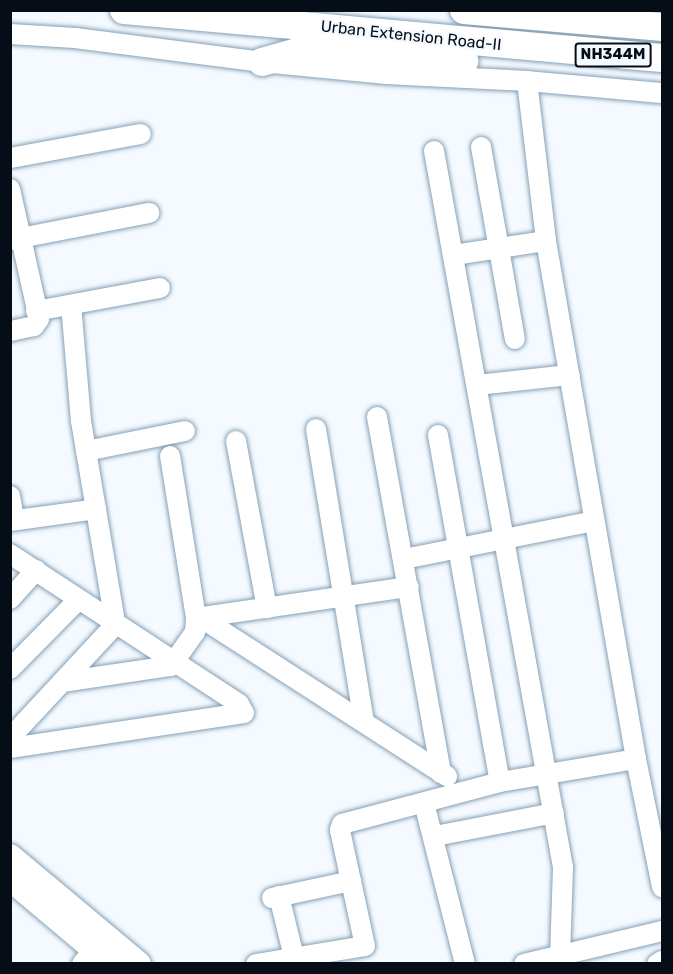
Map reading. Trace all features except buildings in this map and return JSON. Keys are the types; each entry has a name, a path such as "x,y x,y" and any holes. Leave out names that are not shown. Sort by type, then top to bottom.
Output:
{"highway":[{"name":"Urban Extension Road-II","path":"124,10 563,51 663,58"},
{"name":"Urban Extension Road-II","path":"464,10 663,27"},
{"path":"543,10 573,19"},
{"path":"262,62 315,47 503,63 547,58 563,51"}],"main road":[{"path":"10,856 139,963"},
{"path":"10,879 96,959"}],"street":[{"path":"10,34 75,38 262,62 386,74 527,81 663,93"},
{"path":"527,81 546,241 636,759 663,887"},
{"path":"10,159 141,134"},
{"path":"481,147 515,339"},
{"path":"435,151 554,813 563,877 560,956"},
{"path":"10,189 15,239 38,324 10,331"},
{"path":"15,239 149,213"},
{"path":"454,255 546,241"},
{"path":"36,311 160,288"},
{"path":"10,738 114,626 115,622 86,451 71,305"},
{"path":"477,385 569,375"},
{"path":"377,417 441,772"},
{"path":"315,429 364,722"},
{"path":"86,451 186,431"},
{"path":"438,435 500,782"},
{"path":"236,441 267,608"},
{"path":"62,682 166,668 175,663 195,632 198,618 170,456"},
{"path":"10,496 12,520 96,508"},
{"path":"404,559 594,521"},
{"path":"10,554 239,704 244,713 10,748"},
{"path":"10,599 36,570"},
{"path":"198,618 409,587"},
{"path":"10,669 78,600"},
{"path":"198,618 469,790"},
{"path":"256,963 365,946 340,830 342,824 500,782 636,759"},
{"path":"424,803 435,836 465,963"},
{"path":"435,836 554,813"},
{"path":"294,957 275,897 351,881"},
{"path":"524,963 663,931"},
{"path":"657,963 663,961"}]}
